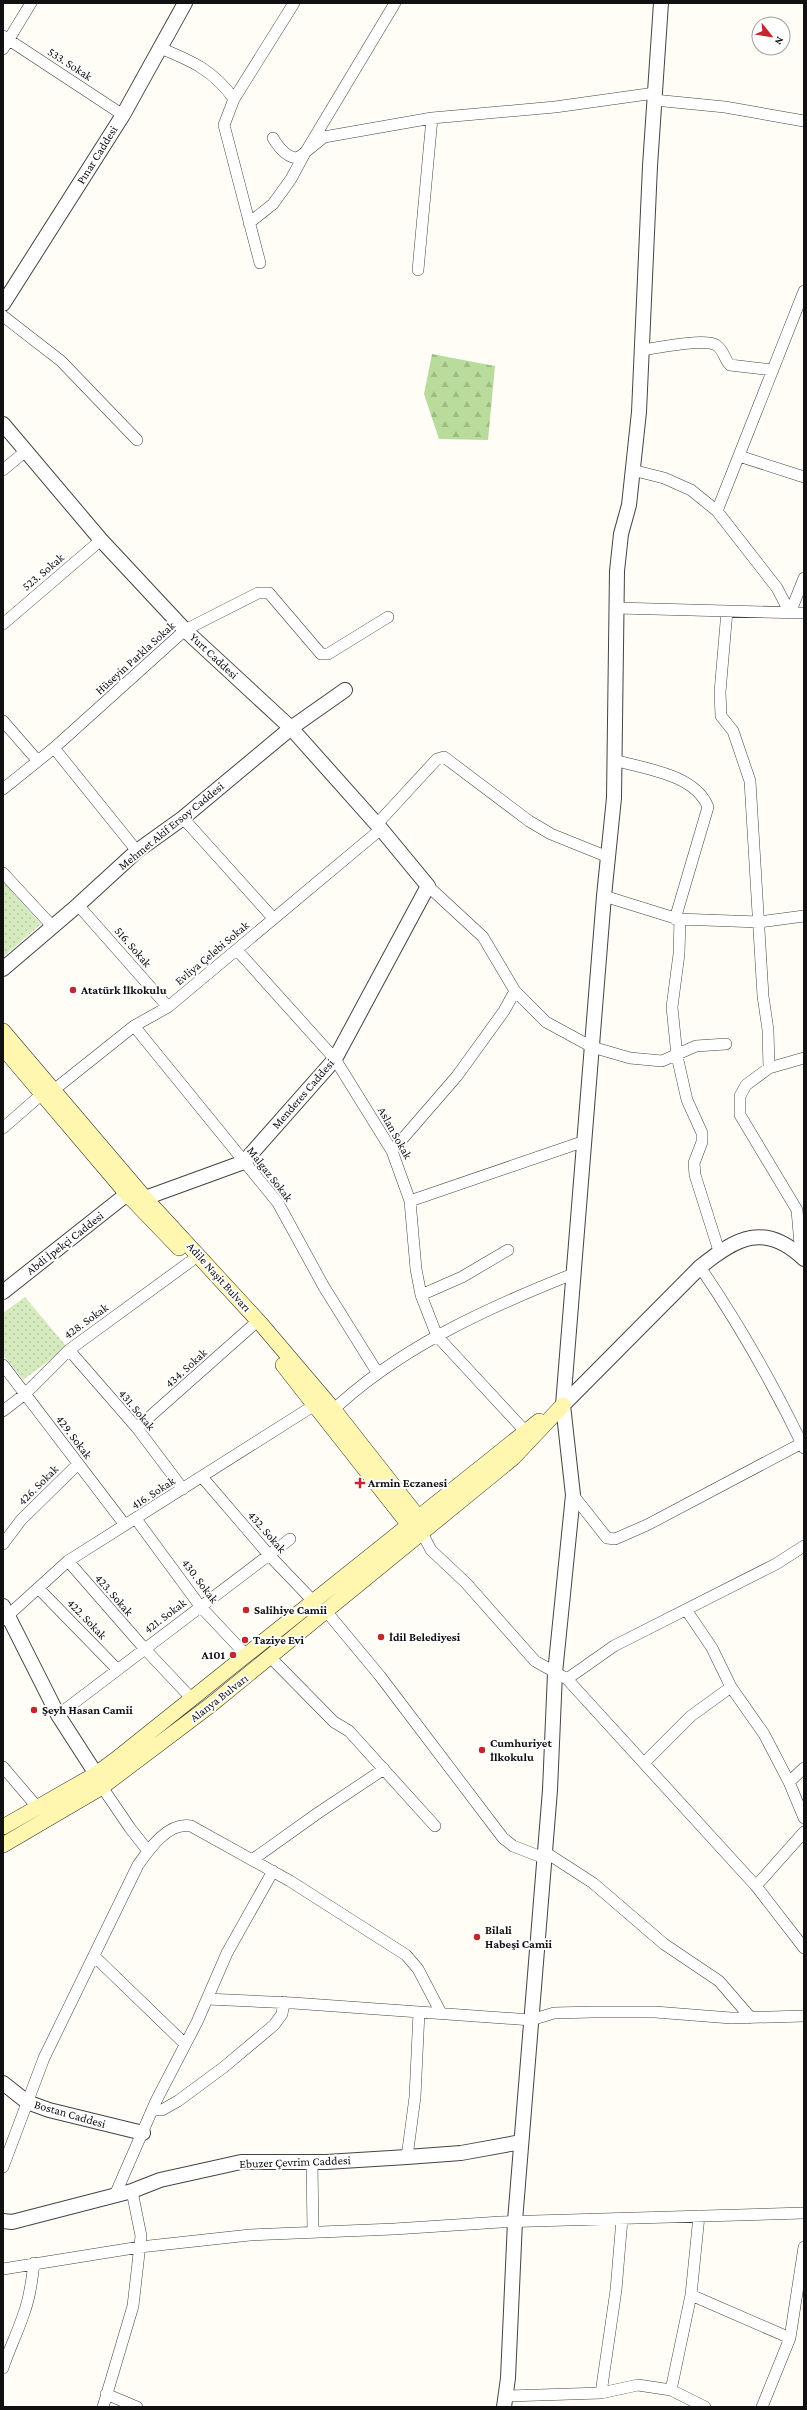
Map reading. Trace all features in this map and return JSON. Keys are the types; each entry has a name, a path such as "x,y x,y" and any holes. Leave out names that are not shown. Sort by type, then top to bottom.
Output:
{"main road":[{"name":"Adile Naşit Bulvarı","path":"3,1031 127,1194 252,1326 324,1408"},
{"name":"Adile Naşit Bulvarı","path":"3,1048 49,1092 145,1198 209,1265 422,1533"},
{"name":"Alanya Bulvarı","path":"3,1845 212,1704 270,1657 320,1606 413,1521 525,1431 563,1405"},
{"name":"Alanya Bulvarı","path":"3,1827 38,1808 99,1781 192,1699 247,1656 422,1533 512,1458 563,1405"}],"street":[{"path":"5,42 31,3"},
{"name":"Pınar Caddesi","path":"3,304 123,115 185,3"},
{"path":"260,263 224,125 234,99 294,3"},
{"path":"250,223 274,204 291,179 395,3"},
{"path":"660,3 639,412 629,506 621,534 617,608 614,798 604,896 563,1405 573,1495 561,1676 550,1790 515,2221 505,2401 601,2393 638,2385 670,2390 705,2407"},
{"name":"533. Sokak","path":"5,42 123,115"},
{"path":"160,48 206,69 224,85 234,99"},
{"path":"273,138 278,146 292,158 298,158 324,136 432,118 654,97 725,107 804,121"},
{"path":"418,270 432,118"},
{"path":"717,511 804,291"},
{"path":"3,316 61,361 136,440"},
{"path":"642,350 708,342 722,350 726,362 730,365 773,370"},
{"name":"Yurt Caddesi","path":"3,424 27,450 101,540 186,630 291,728 379,826 428,886"},
{"path":"3,470 27,450"},
{"path":"739,456 804,477"},
{"path":"632,470 664,478 691,490 717,511 777,588 790,613"},
{"name":"523. Sokak","path":"3,624 101,540"},
{"path":"790,613 804,578"},
{"name":"Hüseyin Parkla Sokak","path":"3,789 37,760 54,748 186,630 258,593 269,593 321,654 328,654 388,617"},
{"path":"617,608 804,613"},
{"path":"727,611 720,692 721,716 733,731 750,781 758,922 769,1068"},
{"name":"Mehmet Akif Ersoy Caddesi","path":"3,969 54,927 137,851 183,818 291,728 345,690"},
{"path":"3,721 37,760"},
{"path":"54,748 137,851"},
{"name":"Evliya Çelebi Sokak","path":"3,1128 134,1026 168,1007 237,950 379,826 437,759 444,757 529,821 551,834 608,857"},
{"path":"614,760 672,776 694,788 705,798 708,807 678,919 679,954 672,1007 677,1056 687,1100 702,1133 702,1142 694,1163 694,1175 719,1251"},
{"path":"183,818 273,918"},
{"path":"3,873 54,927"},
{"path":"428,886 483,937 515,990 546,1022 592,1048 630,1058 662,1061 677,1056 696,1046 726,1044"},
{"name":"Menderes Caddesi","path":"145,1198 244,1162 335,1059 428,886"},
{"path":"604,896 678,919 758,922 804,916"},
{"name":"516. Sokak","path":"78,905 168,1007"},
{"name":"Aslan Sokak","path":"237,950 335,1059 392,1151 410,1201 416,1269 422,1295 437,1336 525,1431"},
{"path":"392,1151 457,1076 504,1011 515,990"},
{"name":"Malgaz Sokak","path":"134,1026 278,1203 324,1287 377,1372"},
{"path":"803,1257 797,1210 740,1115 740,1096 746,1085 769,1068 804,1058"},
{"path":"410,1201 585,1141"},
{"name":"Abdi İpekçi Caddesi","path":"3,1292 127,1194"},
{"path":"563,1405 700,1266 719,1251 743,1238 759,1236 772,1238 785,1243 803,1257"},
{"path":"422,1295 462,1276 508,1250"},
{"name":"428. Sokak","path":"3,1411 25,1394 69,1350 191,1261"},
{"path":"573,1495 607,1538 615,1539 647,1525 803,1445 719,1294 700,1266"},
{"name":"416. Sokak","path":"5,1614 38,1588 68,1561 202,1476 342,1399 377,1372 437,1336 515,1297 573,1274"},
{"name":"434. Sokak","path":"137,1428 252,1326"},
{"name":"431. Sokak","path":"69,1350 137,1428 183,1489"},
{"name":"429. Sokak","path":"3,1365 125,1526"},
{"name":"426. Sokak","path":"3,1544 21,1520 78,1464"},
{"name":"432. Sokak","path":"202,1476 270,1555 320,1606 503,1838 513,1846 545,1855 593,1883 664,1944 719,1981 751,2018"},
{"name":"430. Sokak","path":"136,1519 200,1606 247,1656"},
{"path":"422,1533 431,1550 466,1583 535,1661 561,1676 644,1763 756,1886 804,1948"},
{"name":"421. Sokak","path":"58,1715 144,1648 290,1539"},
{"path":"561,1676 614,1646 687,1611 776,1564 804,1546"},
{"name":"423. Sokak","path":"68,1561 144,1648 192,1699"},
{"name":"422. Sokak","path":"38,1588 117,1669"},
{"path":"687,1611 712,1648 731,1687 764,1734 789,1782 804,1818"},
{"path":"5,1614 58,1715 130,1828 148,1850"},
{"path":"270,1657 334,1722 349,1731 435,1826"},
{"path":"644,1763 691,1716 731,1687"},
{"path":"3,1767 38,1808"},
{"path":"789,1782 804,1768"},
{"path":"252,1860 318,1812 384,1769"},
{"path":"3,2167 44,2058 135,1872 148,1850 173,1828 182,1824 191,1826 273,1871 406,1955 418,1969 441,2014"},
{"path":"756,1886 804,1832"},
{"path":"115,2195 152,2110 186,2044 228,1953 273,1871"},
{"path":"94,1956 186,2044"},
{"path":"207,1999 284,2002 531,2020 554,2013 593,2012 655,2012 751,2018 804,2016"},
{"path":"152,2110 162,2110 178,2101 224,2068 274,2025 282,2014 284,2002"},
{"path":"407,2158 415,2097 419,2012"},
{"name":"Bostan Caddesi","path":"3,2083 27,2102 49,2110 143,2133"},
{"name":"Ebuzer Çevrim Caddesi","path":"3,2221 12,2222 132,2191 160,2180 241,2162 312,2162 407,2158 461,2153 521,2142"},
{"path":"312,2162 314,2232"},
{"path":"102,2407 133,2306 141,2236 132,2191"},
{"path":"3,2269 140,2247 250,2235 515,2221 804,2213"},
{"path":"670,2390 691,2295 699,2216"},
{"path":"601,2393 616,2290 622,2219"},
{"path":"762,2407 790,2338 804,2247"},
{"path":"3,2368 11,2343 24,2313 31,2286 34,2263"},
{"path":"691,2295 790,2338"},
{"path":"106,2394 137,2407"}],"green space":[{"path":"432,354 495,366 488,440 439,439 424,394"},
{"path":"3,882 41,924 3,957"},
{"path":"25,1297 67,1347 23,1380 3,1354 3,1313"}],"place":[{"name":"Atatürk İlkokulu","path":"73,990"},
{"name":"Armin Eczanesi","path":"360,1483"},
{"name":"Salihiye Camii","path":"246,1610"},
{"name":"İdil Belediyesi","path":"381,1637"},
{"name":"Taziye Evi","path":"245,1640"},
{"name":"A101","path":"233,1655"},
{"name":"Şeyh Hasan Camii","path":"34,1710"},
{"name":"Cumhuriyet İlkokulu","path":"482,1750"},
{"name":"Bilali Habeşi Camii","path":"477,1937"}]}
